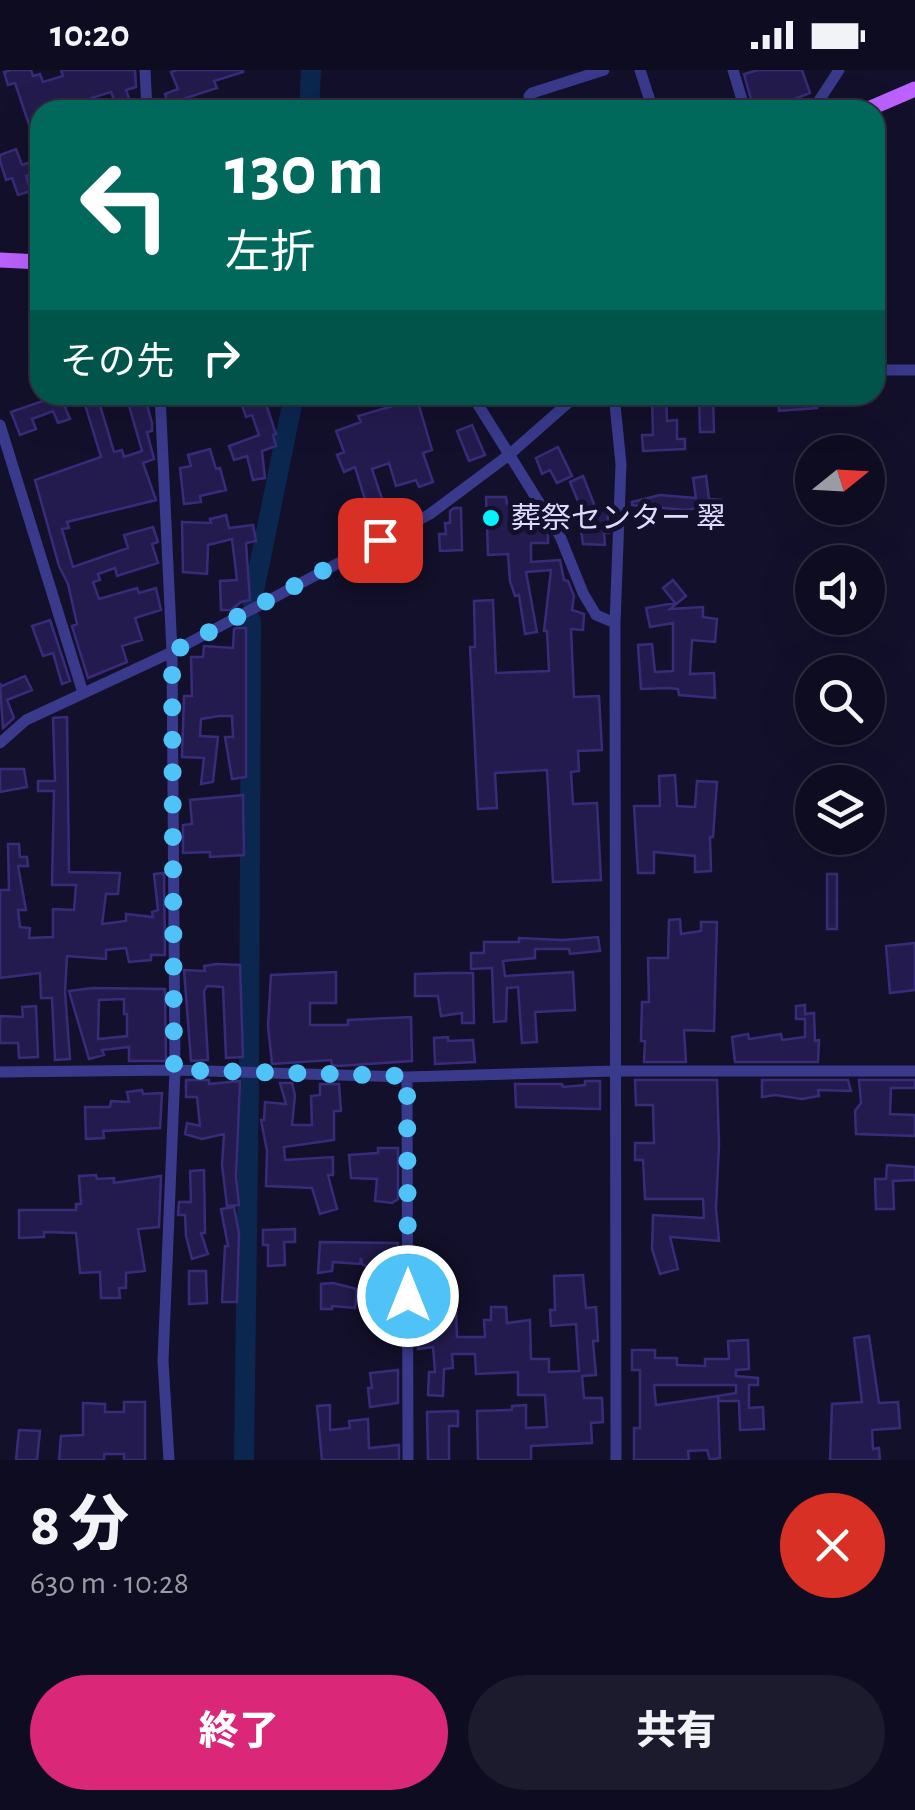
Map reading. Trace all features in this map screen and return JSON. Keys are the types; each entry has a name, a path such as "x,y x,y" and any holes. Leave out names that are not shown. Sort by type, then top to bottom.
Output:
{"main road":[{"path":"885,102 915,89"},
{"path":"0,260 30,262"}],"street":[{"path":"145,70 146,100"},
{"path":"529,100 532,93 604,70"},
{"path":"640,70 650,100"},
{"path":"733,70 742,100"},
{"path":"820,100 839,70"},
{"path":"885,370 915,370"},
{"path":"160,405 172,652 174,1070 163,1361 169,1460"},
{"path":"478,405 560,536 596,615 615,623"},
{"path":"0,743 26,720 172,652 430,514 566,405"},
{"path":"615,405 621,464 615,623 616,1460"},
{"path":"0,425 84,692"},
{"path":"0,1072 174,1070 407,1076 915,1071"},
{"path":"407,1076 408,1460"}],"building":[{"path":"31,70 33,76 40,74 43,82 63,76 61,70 135,70 136,87 126,90 130,100 114,100 111,92 91,100 30,100 30,127 15,83 8,85 4,72"},
{"path":"243,70 214,81 217,88 180,100 167,100 165,94 178,89 171,72"},
{"path":"758,70 802,70 810,93 792,100 751,100 744,74"},
{"path":"16,149 22,165 30,162 30,175 26,176 30,191 18,195 12,178 6,180 0,155"},
{"path":"31,405 64,405 70,419 58,423 53,411 32,419 36,429 20,435 11,412"},
{"path":"85,405 100,405 114,452 122,450 124,457 142,451 129,405 147,405 152,423 152,431 147,432 154,459 143,463 156,500 67,522 69,528 62,529 73,567 128,548 124,535 153,527 158,542 152,544 158,563 117,576 115,568 98,574 100,580 93,582 99,599 137,588 139,593 156,588 161,610 135,618 142,640 122,646 127,662 88,678 72,626 77,624 68,584 59,566 35,480 101,457"},
{"path":"242,405 266,405 276,446 262,451 265,478 253,480 247,456 234,460 229,446 259,435 252,415 246,417"},
{"path":"396,405 419,405 432,450 423,453 433,482 419,487 416,480 396,486 389,463 372,469 387,514 371,519 355,467 344,472 337,455 344,452 336,431 361,422 358,416"},
{"path":"652,405 666,405 667,421 677,420 677,439 685,439 685,449 643,451 642,435 653,435"},
{"path":"699,405 713,405 714,432 700,432"},
{"path":"779,405 817,405 817,408 779,411"},
{"path":"472,425 485,455 469,461 457,431"},
{"path":"558,447 572,476 557,483 550,470 542,474 536,458"},
{"path":"210,449 226,490 200,496 201,502 184,504 180,468 191,466 188,455"},
{"path":"583,476 596,509 607,508 609,533 604,533 605,545 583,544 578,511 582,511 570,482"},
{"path":"706,476 709,499 721,500 721,505 684,510 653,507 655,521 640,523 638,506 632,502 660,495 696,498 693,478"},
{"path":"486,497 506,497 507,504 525,504 526,526 543,526 548,535 548,543 531,543 531,562 560,560 564,580 574,596 572,610 584,614 583,630 571,629 574,697 599,696 602,750 578,751 579,771 571,772 573,804 597,803 601,880 553,882 547,770 495,773 497,808 478,809 470,647 475,647 474,601 493,600 496,673 549,671 544,631 551,570 526,572 537,632 525,634 519,595 515,596 510,581 508,554 488,555"},
{"path":"461,508 462,550 440,551 439,534 446,534 445,523 450,523 450,511"},
{"path":"226,515 229,528 253,525 256,541 246,543 250,600 231,610 221,610 220,581 237,580 232,539 208,545 207,574 183,572 182,522 211,523 210,519"},
{"path":"673,580 686,596 670,609 703,607 703,617 717,619 715,642 692,640 690,674 714,673 715,698 679,695 678,689 641,689 638,645 652,644 655,672 673,671 673,623 650,627 646,608 675,603 663,588"},
{"path":"50,620 70,681 62,684 53,653 43,656 32,626"},
{"path":"246,628 246,777 232,779 225,737 233,737 232,716 219,716 201,719 200,736 218,737 213,782 201,784 204,758 182,757 184,696 192,696 191,657 203,657 204,646 233,648 234,629"},
{"path":"25,676 32,690 7,700 14,718 3,728 0,684"},
{"path":"67,717 69,872 120,873 118,894 106,894 102,924 126,921 126,914 153,917 152,912 158,910 154,874 164,873 165,955 129,962 126,948 106,950 106,959 67,956 65,992 70,1059 55,1060 52,998 41,998 40,973 0,978 0,890 9,890 8,844 19,844 20,857 27,857 28,866 18,866 26,910 18,910 20,927 30,928 29,938 53,937 53,909 74,910 76,885 52,885 54,791 38,791 38,781 55,781 53,718"},
{"path":"0,769 24,769 27,787 0,792"},
{"path":"675,775 677,806 695,807 697,781 717,782 710,837 711,871 695,872 695,856 654,852 654,873 638,873 634,806 660,806 659,776"},
{"path":"243,795 244,855 210,857 210,852 183,853 183,825 192,824 190,800"},
{"path":"827,874 837,874 837,929 827,929"},
{"path":"680,919 681,934 701,931 701,922 717,922 714,1031 684,1030 686,1062 644,1062 642,1002 649,1002 648,958 668,958 669,920"},
{"path":"598,937 600,951 570,954 569,949 535,949 535,958 503,961 505,976 573,972 575,1010 535,1012 537,1042 522,1043 518,987 507,988 506,1021 494,1022 492,968 471,969 471,953 484,953 484,942"},
{"path":"915,943 915,990 890,993 886,946"},
{"path":"240,965 243,1057 226,1058 223,987 207,986 204,991 208,1060 191,1061 184,970 205,971 204,966"},
{"path":"336,972 336,1003 310,1003 310,1025 348,1025 348,1020 411,1017 412,1061 338,1066 332,1065 331,1060 272,1064 268,1026 271,975"},
{"path":"473,973 474,1023 462,1023 462,1013 441,1016 438,996 415,996 415,974"},
{"path":"165,989 166,1061 129,1061 129,1047 102,1050 104,1055 89,1059 69,991","holes":["124,999 127,1036 98,1039 99,1000"]},
{"path":"805,1005 805,1014 814,1013 818,1062 735,1062 732,1037 805,1037 805,1019 796,1019 796,1006"},
{"path":"36,1006 38,1057 19,1058 18,1043 0,1043 0,1016 23,1017 22,1007"},
{"path":"448,1037 448,1041 473,1040 475,1062 435,1064 434,1038"},
{"path":"186,1080 209,1080 209,1084 240,1081 236,1177 239,1205 227,1206 222,1165 224,1134 202,1139 185,1134 187,1123 200,1126 197,1097 186,1097"},
{"path":"635,1080 717,1080 719,1241 670,1237 678,1269 660,1274 652,1249 653,1215 704,1218 703,1199 645,1199 643,1160 635,1160 635,1143 654,1143 653,1105 636,1105"},
{"path":"762,1080 848,1080 851,1091 818,1090 819,1096 802,1099 762,1097"},
{"path":"859,1080 915,1080 915,1088 891,1088 890,1114 915,1115 915,1136 856,1134 855,1111 861,1103"},
{"path":"585,1081 600,1081 600,1109 516,1107 515,1084 563,1087 585,1085"},
{"path":"280,1083 292,1083 292,1125 312,1125 311,1096 320,1095 320,1084 339,1084 341,1111 334,1111 334,1140 284,1147 285,1160 333,1157 333,1175 328,1175 337,1209 320,1214 312,1188 266,1186 267,1151 261,1120 265,1102 286,1104"},
{"path":"142,1090 143,1094 162,1093 160,1128 103,1131 104,1138 86,1139 85,1107 110,1107 111,1101 129,1102 127,1092"},
{"path":"378,1148 398,1148 398,1199 392,1203 375,1201 377,1179 351,1178 349,1155 378,1153"},
{"path":"887,1165 915,1167 915,1180 893,1181 894,1209 876,1209 875,1179 886,1179"},
{"path":"204,1170 205,1233 201,1233 208,1254 192,1259 185,1215 178,1215 179,1202 191,1202 190,1171"},
{"path":"96,1175 97,1179 114,1178 114,1183 161,1176 159,1227 138,1229 145,1271 126,1273 126,1288 119,1288 120,1298 101,1298 100,1272 80,1273 76,1233 44,1232 44,1237 19,1238 19,1210 76,1210 76,1204 81,1204 79,1176"},
{"path":"234,1207 239,1233 237,1302 222,1302 228,1246 221,1209"},
{"path":"295,1229 295,1242 284,1242 285,1265 268,1266 263,1230"},
{"path":"320,1242 398,1243 398,1263 367,1267 361,1258 360,1264 333,1262 332,1271 318,1273"},
{"path":"189,1271 206,1271 207,1303 189,1304"},
{"path":"583,1275 586,1308 596,1307 598,1341 593,1341 596,1375 582,1376 584,1398 602,1398 603,1422 591,1423 592,1443 531,1446 531,1460 478,1460 477,1411 512,1410 512,1406 526,1405 526,1428 547,1427 545,1395 518,1395 518,1372 476,1374 475,1354 452,1354 453,1368 444,1369 443,1396 428,1395 429,1372 435,1372 433,1347 418,1349 423,1310 456,1309 457,1337 485,1337 484,1320 491,1320 491,1307 506,1307 507,1323 530,1320 531,1359 549,1359 549,1372 579,1371 576,1324 551,1326 550,1310 555,1310 554,1276"},
{"path":"321,1284 357,1289 355,1308 321,1309"},
{"path":"869,1336 879,1403 898,1402 900,1428 872,1430 873,1449 879,1448 880,1460 830,1460 832,1404 862,1402 854,1338"},
{"path":"748,1340 749,1369 736,1370 736,1376 758,1378 758,1385 749,1385 749,1408 763,1407 764,1429 740,1430 739,1401 719,1401 718,1396 720,1458 710,1460 707,1450 688,1451 689,1460 634,1460 634,1428 640,1428 640,1370 632,1370 632,1350 655,1350 655,1358 677,1358 677,1365 705,1366 705,1359 729,1359 728,1341","holes":["654,1385 736,1385 736,1393 656,1405"]},
{"path":"398,1370 398,1403 370,1407 370,1373"},
{"path":"124,1402 145,1402 145,1460 124,1460 124,1454 104,1454 104,1460 59,1460 61,1436 83,1435 83,1403 105,1404 105,1412 124,1412"},
{"path":"330,1405 330,1430 350,1428 349,1421 368,1419 369,1448 399,1445 399,1460 322,1460 317,1406"},
{"path":"458,1411 458,1426 449,1426 449,1460 428,1460 427,1412"},
{"path":"19,1430 40,1431 37,1460 16,1460"}],"waterway":[{"path":"310,100 311,70"},
{"path":"252,601 292,405"},
{"path":"249,1063 251,621"},
{"path":"244,1460 249,1084"}],"place":[{"name":"葬祭センター 翠","path":"491,518"}],"route":[{"path":"380,540 172,652 174,1070 407,1076 408,1296"}]}
